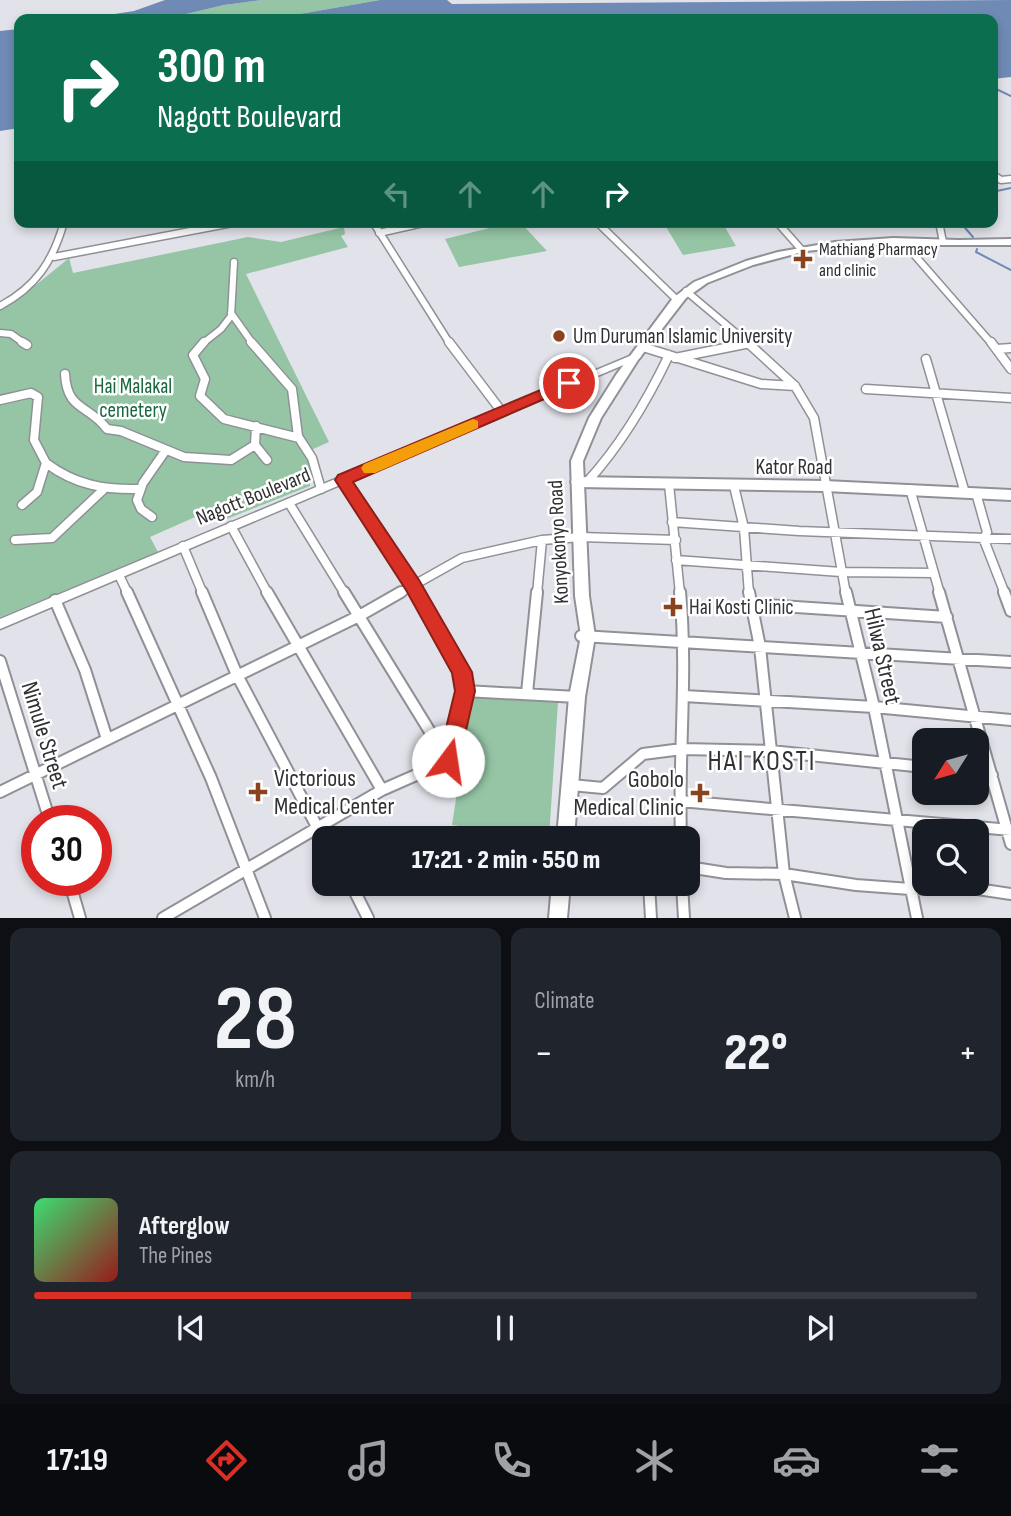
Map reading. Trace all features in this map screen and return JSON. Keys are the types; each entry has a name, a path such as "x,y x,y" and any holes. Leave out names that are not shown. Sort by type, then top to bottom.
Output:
{"main road":[{"path":"681,296 762,257 800,248 855,242 1011,242"},
{"name":"Konyokonyo Road","path":"566,826 584,636 582,482 577,461 594,417 681,296"},
{"name":"Kator Road","path":"582,482 825,486 1011,495"},
{"path":"558,918 560,896"}],"street":[{"path":"0,306 37,281 54,257 62,228"},
{"path":"54,257 206,228"},
{"path":"376,228 466,367 502,412"},
{"path":"379,233 401,228"},
{"name":"Hilwa Street","path":"604,228 681,296 710,308 746,344 795,386 814,418 841,572 853,612 860,655 874,707 917,918"},
{"path":"782,228 800,248"},
{"path":"942,228 949,241"},
{"path":"904,243 997,349 1011,369"},
{"path":"234,262 236,269 229,302 231,313 246,330 248,339 262,351 270,367 292,389 298,436 312,458 321,489"},
{"path":"231,313 222,329 195,349 193,358 205,379 200,394 217,416 298,436"},
{"path":"0,333 11,334 27,345"},
{"path":"672,357 719,352 746,344"},
{"path":"997,349 1011,348"},
{"path":"640,351 672,357 775,387 795,386"},
{"name":"Nagott Boulevard","path":"0,624 343,480 640,351"},
{"path":"582,482 598,471 672,357"},
{"path":"926,359 970,493 987,532 984,540 1011,611"},
{"path":"65,374 66,392 77,406 93,413 107,429 184,457 231,460 255,445"},
{"path":"866,389 1011,398"},
{"path":"0,400 31,393 38,395 32,439 35,452 62,475 86,481 103,490 140,489"},
{"path":"256,426 255,445 267,460"},
{"path":"152,517 141,509 137,500 140,489 166,450"},
{"path":"22,505 37,492 46,463"},
{"path":"343,480 413,585 462,672 465,691 448,761"},
{"path":"669,484 685,643 681,826"},
{"path":"734,486 744,528 750,604 760,647 784,874 795,918"},
{"path":"910,489 1011,844"},
{"path":"15,540 52,538 103,490"},
{"path":"289,503 448,761"},
{"path":"672,522 744,528 793,528 836,533 1011,539"},
{"path":"232,526 296,645 341,715 382,790"},
{"path":"0,792 359,616 462,558 542,540 581,537 676,540"},
{"path":"527,693 542,540"},
{"path":"183,546 237,675 315,826"},
{"path":"676,560 841,572 934,573"},
{"path":"118,575 248,868 265,918"},
{"path":"1000,581 1011,582"},
{"path":"55,600 85,670 107,739"},
{"path":"750,604 947,617"},
{"path":"584,636 632,636 685,643 1011,662"},
{"name":"Nimule Street","path":"0,661 45,805"},
{"path":"465,691 577,697"},
{"path":"684,696 874,707 1011,720"},
{"path":"571,785 606,787 643,754 681,749 771,751 912,765"},
{"path":"318,826 382,790 448,761"},
{"path":"680,802 1009,830"},
{"path":"168,916 312,829"},
{"path":"700,869 726,873 784,874 856,886 910,889 964,887 1011,894"},
{"path":"74,896 80,918"},
{"path":"357,896 368,918"},
{"path":"650,896 651,918"},
{"path":"683,896 684,918"}],"green space":[{"path":"262,0 380,0 300,14 186,14"},
{"name":"Hai Malakal cemetery","path":"344,228 345,234 341,236 348,247 246,274 329,442 311,450 310,486 219,522 211,510 150,537 158,552 0,617 0,308 36,285 69,258 73,273 248,237 281,242"},
{"path":"490,228 526,228 547,251 459,267 445,239"},
{"path":"667,228 726,228 736,246 683,255"},
{"path":"472,695 558,702 550,826 452,825"}],"water":[{"path":"165,0 262,0 186,14 114,14 134,11"},
{"path":"380,0 447,0 452,4 1011,0 1011,77 998,78 998,14 300,14"},
{"path":"14,30 14,129 0,131 0,31"}],"waterway":[{"path":"998,90 1011,96"},
{"path":"998,191 1011,188"},
{"path":"965,228 973,237"},
{"path":"977,249 976,252 1011,270"}],"slow traffic":[{"path":"369,468 473,424"}],"place":[{"name":"Mathiang Pharmacy and clinic","path":"803,259"},
{"name":"Um Duruman Islamic University","path":"559,336"},
{"name":"Hai Kosti Clinic","path":"673,607"},
{"name":"Victorious Medical Center","path":"258,792"},
{"name":"Gobolo Medical Clinic","path":"700,793"}],"district":[{"name":"HAI KOSTI","path":"762,760"}],"route":[{"path":"448,761 465,691 462,672 413,585 343,480 569,383"}]}
